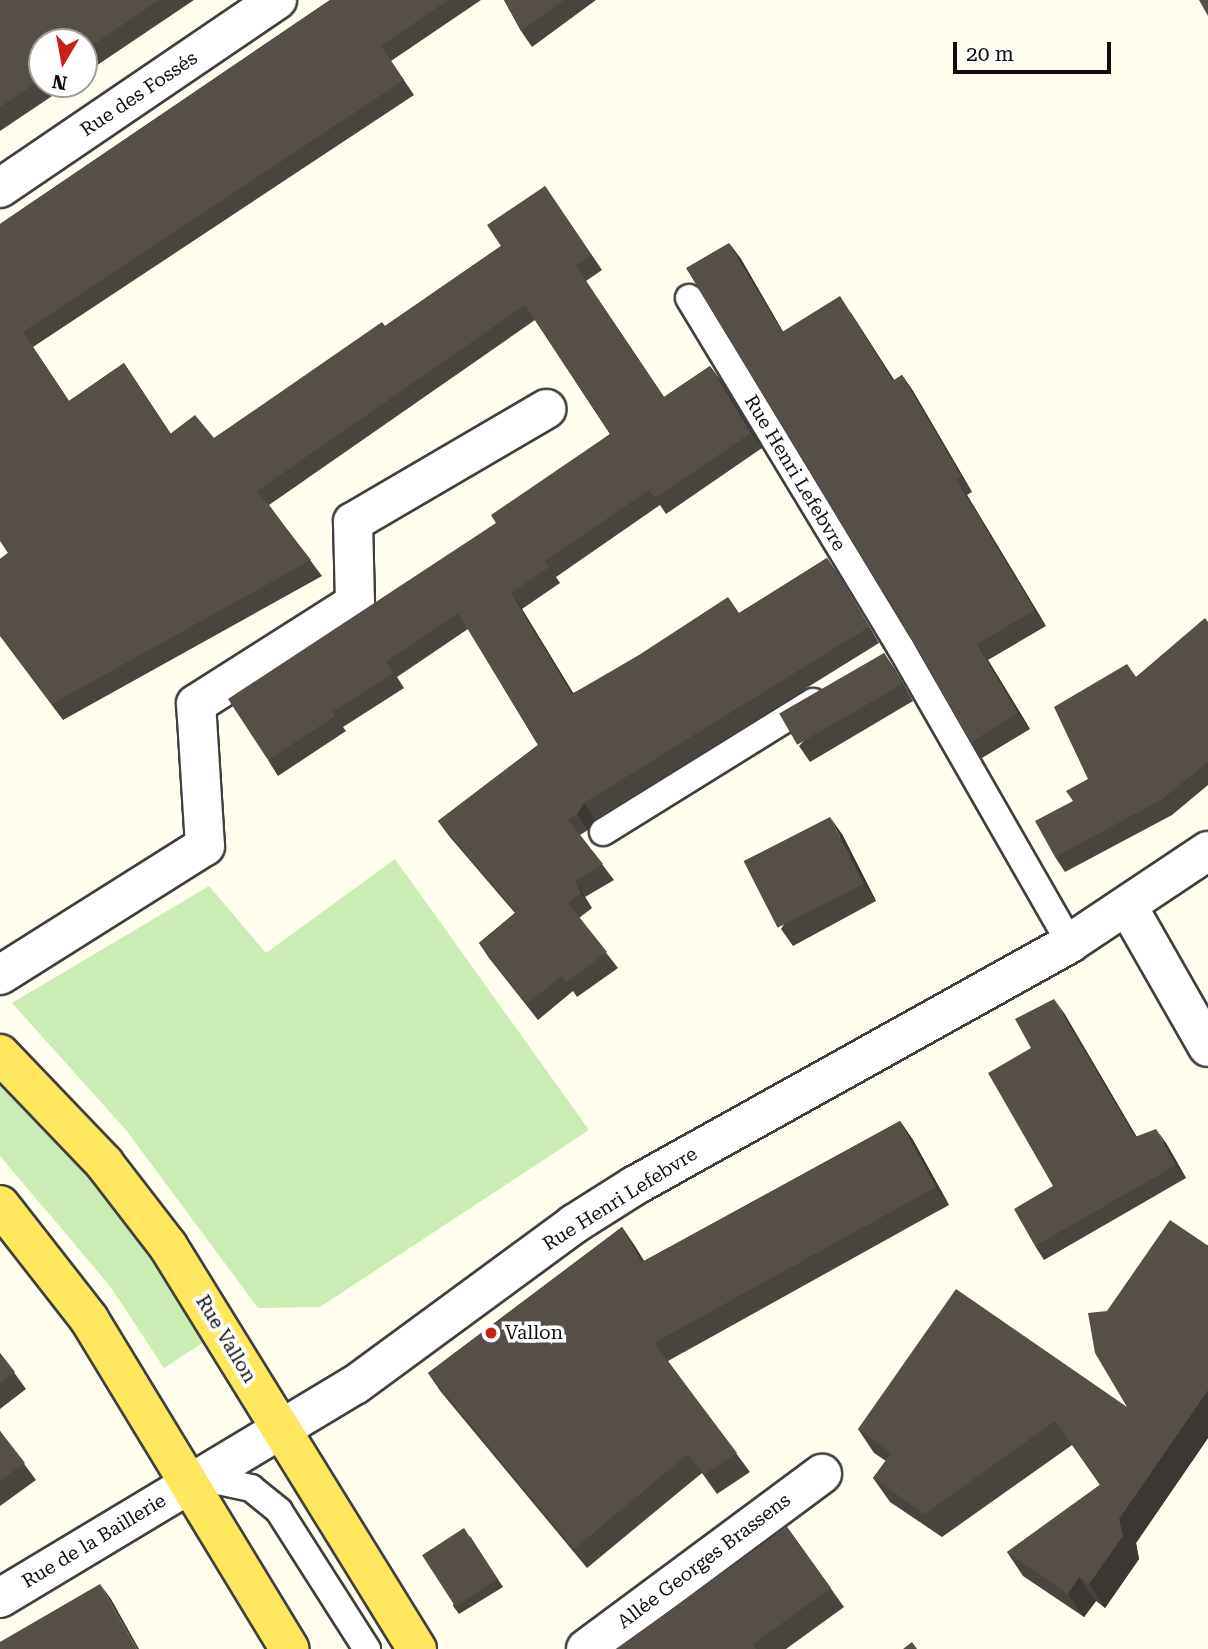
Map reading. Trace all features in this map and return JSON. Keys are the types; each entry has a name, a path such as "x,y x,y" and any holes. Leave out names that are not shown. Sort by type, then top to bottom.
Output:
{"main road":[{"name":"Rue Vallon","path":"0,1054 69,1126 137,1204 194,1286 417,1649"},
{"path":"0,1205 89,1319 141,1400 187,1484 290,1649"}],"street":[{"name":"Rue des Fossés","path":"0,188 277,0"},
{"path":"0,975 205,846 196,704 355,603 353,522 546,409"},
{"name":"Rue Henri Lefebvre","path":"187,1484 355,1385 574,1224 634,1185 1070,943 1128,907 1208,851"},
{"path":"1128,907 1208,1047"},
{"name":"Allée Georges Brassens","path":"586,1649 822,1474"},
{"name":"Rue de la Baillerie","path":"0,1598 187,1484"}],"lane":[{"name":"Rue Henri Lefebvre","path":"689,298 901,648 1070,943"},
{"path":"877,663 901,648"},
{"path":"603,832 829,692"},
{"path":"187,1484 205,1481 233,1482 264,1497 279,1511 367,1649"}],"green space":[{"path":"395,859 589,1130 320,1307 258,1308 126,1130 12,1003 209,886 266,953"},
{"path":"0,1081 61,1137 134,1231 207,1340 164,1368 110,1286 0,1156"}],"building":[{"path":"0,0 159,0 98,41 98,28 28,28 28,88 0,107"},
{"path":"330,0 448,0 381,46 404,80 23,332 69,401 124,363 170,434 195,415 214,438 382,322 385,326 501,246 487,225 545,186 591,255 576,266 664,397 710,366 751,433 655,498 649,490 545,561 549,567 511,593 572,694 639,655 728,597 739,613 827,558 869,627 584,803 577,814 568,820 603,864 575,881 581,893 568,903 607,952 567,982 562,976 527,1004 479,943 516,912 438,821 538,745 458,613 386,662 394,673 332,712 335,716 268,760 228,699 496,523 491,515 610,434 525,305 257,491 311,560 52,704 0,635 0,559 8,553 0,541 0,224"},
{"path":"504,0 564,0 521,31"},
{"path":"1199,0 1208,0 1208,16"},
{"path":"729,243 782,332 840,296 893,381 902,375 961,476 956,479 1035,610 977,644 1018,713 971,742 903,624 686,268"},
{"path":"1205,618 1208,622 1208,762 1161,800 1055,857 1035,821 1073,801 1066,791 1088,779 1054,707 1127,664 1136,677"},
{"path":"884,653 902,684 797,745 779,714"},
{"path":"830,817 864,884 778,928 744,861"},
{"path":"1054,999 1135,1137 1156,1129 1176,1165 1035,1246 1014,1209 1053,1186 988,1073 1031,1048 1015,1019"},
{"path":"900,1121 936,1187 654,1343 737,1453 704,1475 688,1454 574,1549 428,1373 622,1227 642,1262"},
{"path":"1170,1220 1208,1245 1208,1390 1119,1519 1123,1536 1089,1584 1079,1577 1068,1594 1007,1552 1101,1484 1055,1421 925,1514 873,1478 891,1453 858,1429 956,1289 1127,1407 1095,1353 1088,1313 1107,1311"},
{"path":"0,1353 15,1372 0,1384"},
{"path":"0,1431 25,1463 0,1481"},
{"path":"787,1527 831,1588 753,1644 756,1649 616,1649"},
{"path":"464,1528 497,1579 455,1606 422,1555"},
{"path":"100,1584 137,1649 0,1649 0,1642"},
{"path":"912,1642 917,1649 903,1649"}],"place":[{"name":"Vallon","path":"491,1333"}]}
